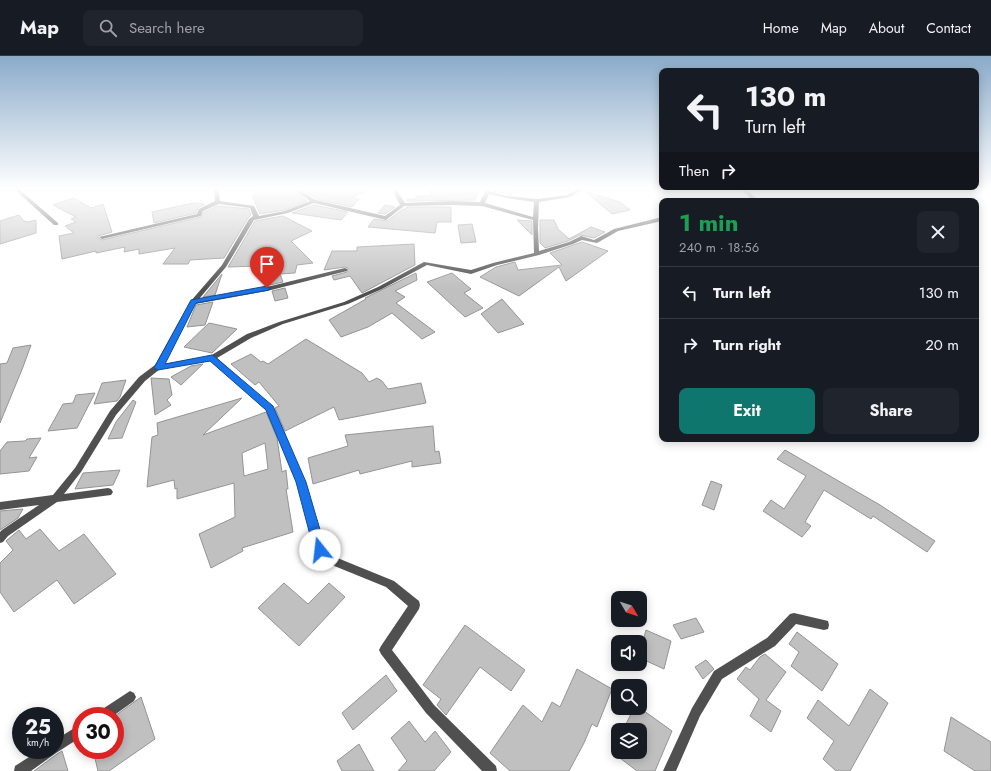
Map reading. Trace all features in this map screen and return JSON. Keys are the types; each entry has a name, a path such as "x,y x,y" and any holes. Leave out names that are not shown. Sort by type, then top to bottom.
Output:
{"street":[{"path":"102,237 167,222"},
{"path":"158,368 193,302 224,266 250,222"},
{"path":"535,222 536,234 534,240 537,254"},
{"path":"0,538 55,499 78,470 113,412 142,379 158,368 212,358 249,336 281,323 346,303 380,288 426,263 471,272 494,264 537,254 571,243 581,238 595,242 616,230 648,222"},
{"path":"193,302 267,288 345,270"},
{"path":"212,358 270,408 301,482 320,550 331,560 390,584 415,605 385,650 430,709 491,771"},
{"path":"0,506 108,492"},
{"path":"669,771 696,712 718,675 772,642 794,618 824,625"},
{"path":"115,707 130,697"},
{"path":"20,771 38,759"}],"building":[{"path":"0,222 36,222 36,233 0,244"},
{"path":"75,222 109,222 112,232 98,236 98,238 102,240 178,222 245,222 224,258 190,260 188,264 163,264 175,248 139,254 139,249 124,252 125,247 96,253 96,251 62,259 59,236 74,233 65,226"},
{"path":"254,222 295,222 312,231 291,241 313,263 297,265 295,273 280,274 283,282 270,285 266,275 256,276 258,266 228,267"},
{"path":"371,222 437,222 435,233 368,227"},
{"path":"519,222 532,222 532,235"},
{"path":"540,222 555,222 558,229 569,239 591,227 605,232 594,238 580,235 568,241 545,248 540,243"},
{"path":"472,224 476,242 461,243 458,225"},
{"path":"582,242 608,251 566,281 559,267 519,296 480,277 496,267 515,262 518,270 562,265 550,253"},
{"path":"414,244 415,265 362,293 350,276 334,280 332,276 347,272 348,268 345,267 324,270 332,251 357,251 357,247"},
{"path":"416,273 417,280 395,291 405,297 396,303 435,332 422,339 392,313 368,327 341,337 329,320 366,299 365,298"},
{"path":"452,273 471,289 464,293 483,308 465,317 427,282"},
{"path":"222,274 215,295 203,297"},
{"path":"285,288 288,298 275,301 272,291"},
{"path":"502,299 524,324 498,333 481,314"},
{"path":"213,302 205,325 187,327 196,305"},
{"path":"209,323 237,329 212,353 184,347"},
{"path":"306,339 362,373 369,382 377,378 382,381 388,389 421,383 426,403 339,420 334,407 285,431 275,408 279,406 259,382 255,385 231,364 251,354 261,362 263,361 268,364"},
{"path":"31,345 0,423 0,364 7,363 13,348"},
{"path":"203,364 181,385 171,377 191,366"},
{"path":"151,378 169,379 172,395 167,400 171,405 155,415"},
{"path":"126,380 117,401 94,404 102,383"},
{"path":"95,393 77,428 48,431 63,404 73,403 76,395"},
{"path":"242,398 203,435 266,412 277,438 282,472 286,470 288,489 286,489 293,532 242,548 243,551 211,568 199,534 235,517 234,483 177,499 177,488 175,489 174,480 147,487 152,437 158,435 157,423","holes":["265,443 268,469 244,476 242,453"]},
{"path":"133,400 136,402 122,438 108,439 116,422"},
{"path":"433,426 435,452 439,451 441,463 412,467 412,461 360,474 359,470 313,484 308,458 348,446 345,435"},
{"path":"41,438 29,458 37,457 29,471 0,474 0,451 7,442"},
{"path":"785,450 880,505 935,541 927,552 873,516 871,519 824,490 805,522 811,526 802,537 763,511 771,500 784,509 806,476 777,459"},
{"path":"120,470 113,485 75,489 83,473"},
{"path":"711,481 722,485 714,510 702,505"},
{"path":"23,509 18,518 0,530 0,511"},
{"path":"40,529 59,551 84,534 116,574 74,604 57,580 14,612 0,592 0,563 13,550 6,541 19,530 26,539"},
{"path":"284,583 308,604 329,583 345,597 299,646 258,608"},
{"path":"696,618 704,632 681,639 673,625"},
{"path":"465,625 525,670 511,691 480,667 446,715 437,705 441,699 423,685"},
{"path":"646,630 671,641 664,669 647,661 647,635 645,635"},
{"path":"797,632 838,664 822,691 791,666 799,652 789,644"},
{"path":"765,654 786,672 766,700 781,711 771,732 750,716 759,699 737,679 746,667 750,670 760,657"},
{"path":"706,660 714,669 703,679 695,667"},
{"path":"577,669 611,688 597,727 592,724 569,771 510,771 490,753 523,705 542,722 552,702 560,707"},
{"path":"386,675 397,691 353,730 342,713"},
{"path":"870,689 888,703 850,771 836,771 823,759 834,741 807,718 818,700 849,726"},
{"path":"141,697 155,739 109,771 98,771 95,759 124,759 124,709"},
{"path":"647,713 672,731 655,771 637,771 621,759 647,759 647,723 626,723 630,715 647,715"},
{"path":"951,717 991,742 991,771 975,771 944,751"},
{"path":"409,721 425,742 435,731 451,752 434,771 398,771 407,761 391,738"},
{"path":"359,744 374,771 342,771 337,761"},
{"path":"64,758 68,771 34,771 50,759 64,759"}],"route":[{"path":"267,288 193,302 158,368 212,358 270,408 301,482 320,550"}]}
